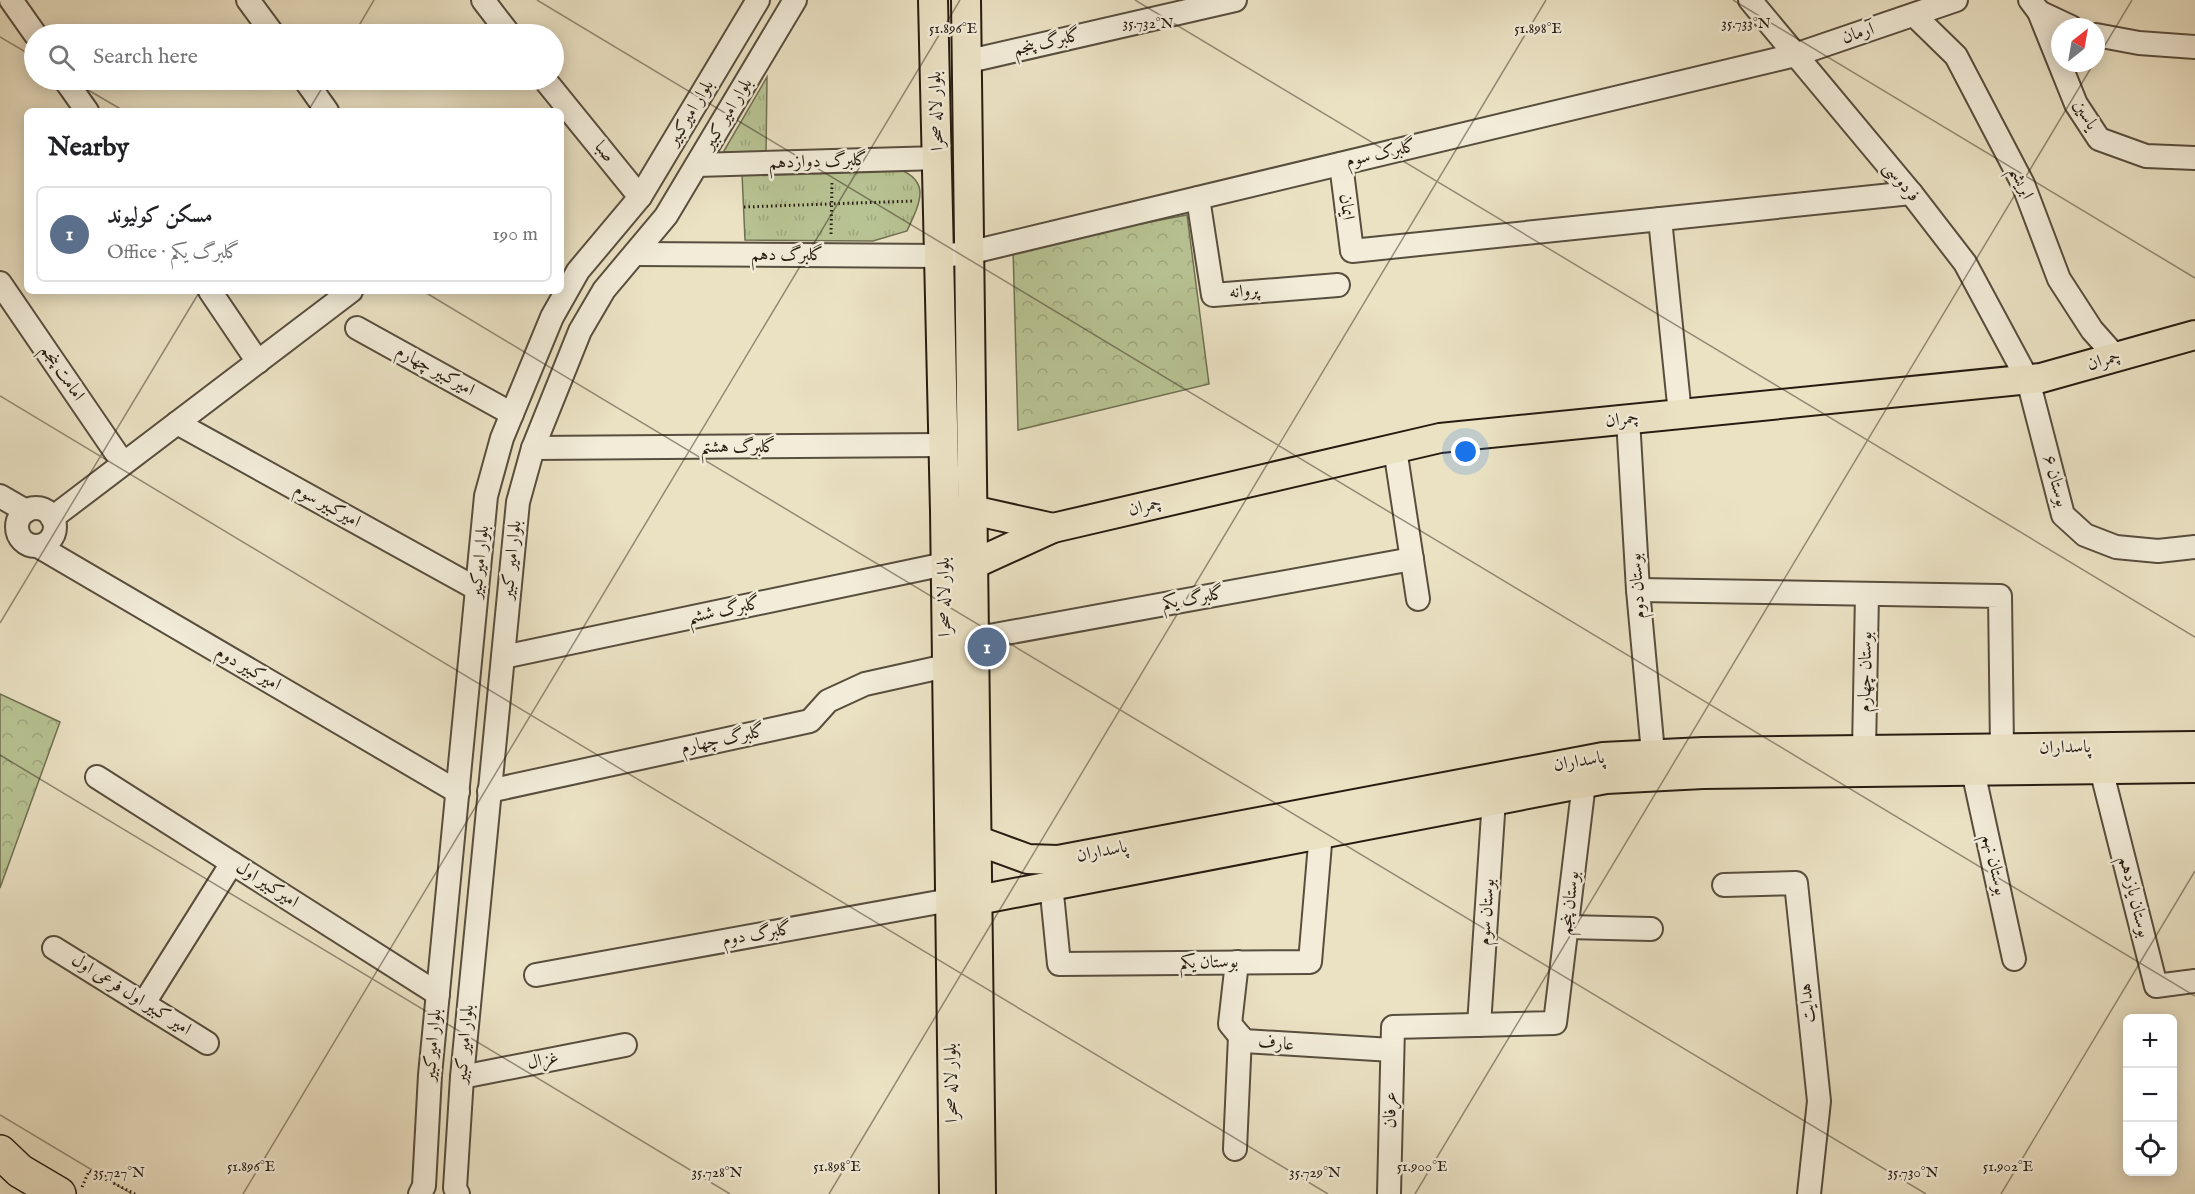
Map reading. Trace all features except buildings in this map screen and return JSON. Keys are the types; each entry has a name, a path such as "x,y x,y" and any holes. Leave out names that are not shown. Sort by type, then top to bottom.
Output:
{"highway":[{"path":"0,1152 20,1171 59,1194"}],"main road":[{"name":"بلوار لاله صحرا","path":"933,0 939,201 954,254 959,511 945,564 954,1194"},
{"name":"بلوار لاله صحرا","path":"966,0 965,62 943,445 974,564 981,1194"},
{"name":"چمران","path":"945,564 974,564 1053,528 1440,438 2028,380 2195,335"},
{"name":"چمران","path":"959,511 1053,528"},
{"name":"پاسداران","path":"976,840 1028,859 1058,861 1318,821 1494,799 1584,783 1654,775 1973,771 2195,746"},
{"name":"پاسداران","path":"978,900 1582,761 1653,753 2002,748 2195,768"}],"street":[{"path":"11,0 27,24"},
{"path":"248,0 266,24"},
{"path":"483,0 501,24"},
{"name":"بلوار امیرکبیر","path":"420,1194 424,1186 438,994 486,496 512,414 552,317 578,271 640,197 758,0"},
{"name":"بلوار امیر کبیر","path":"458,1194 455,1188 462,1077 518,502 533,448 580,331 604,290 666,216 795,0"},
{"name":"گلبرگ پنجم","path":"965,62 1235,0"},
{"name":"فردوسی","path":"1750,0 1911,193 1965,263 2028,380"},
{"name":"آرمان","path":"1795,55 1956,0"},
{"path":"2034,6 2055,18"},
{"name":"یاسین","path":"2034,6 2076,104 2099,139 2146,156 2195,158"},
{"name":"ابریشم","path":"1914,15 1956,56 2023,184 2059,279 2092,330 2116,357"},
{"path":"2105,37 2139,43 2195,47"},
{"name":"گلبرک سوم","path":"954,254 1795,55"},
{"path":"72,90 85,108"},
{"path":"312,90 325,108"},
{"name":"صبا","path":"550,90 560,108"},
{"name":"صبا","path":"569,125 640,197"},
{"name":"گلبرگ دوازدهم","path":"697,165 939,158"},
{"name":"ایمان","path":"1341,164 1352,251 1660,219"},
{"path":"1680,414 1660,219 1911,193"},
{"name":"پروانه","path":"1198,198 1213,295 1338,285"},
{"name":"گلبرگ دهم","path":"635,254 954,254"},
{"name":"امامت پنجم","path":"0,283 123,463"},
{"path":"212,294 258,362"},
{"path":"52,518 347,294"},
{"name":"امیرکبیر چهارم","path":"357,328 512,414"},
{"name":"بوستان ۶","path":"2028,380 2063,515 2085,535 2116,547 2158,551 2195,547"},
{"name":"بوستان دوم","path":"1628,419 1638,590 1653,753"},
{"name":"امیرکبیر سوم","path":"177,423 477,589"},
{"name":"گلبرگ هشتم","path":"533,448 943,445"},
{"path":"1395,449 1418,599"},
{"path":"0,496 26,511 43,510 52,518 53,535 49,540 38,546 26,543 18,533 18,520 26,511"},
{"path":"486,496 518,502"},
{"name":"امیرکبیر دوم","path":"38,546 458,792"},
{"name":"گلبرگ یکم","path":"974,639 1412,558"},
{"name":"گلبرگ ششم","path":"503,657 945,564"},
{"path":"1638,590 2000,596 2002,748"},
{"name":"بوستان چهارم","path":"1864,750 1867,594"},
{"name":"گلبرگ چهارم","path":"489,791 810,721 828,700 865,684 946,666"},
{"name":"بوستان یازدهم","path":"2101,758 2156,986 2195,981"},
{"name":"بوستان نهم","path":"1973,771 2014,959"},
{"name":"امیرکبیر اول","path":"97,777 438,994"},
{"name":"بوستان پنجم","path":"1479,1025 1555,1023 1584,783"},
{"name":"بوستان سوم","path":"1479,1025 1494,799"},
{"name":"بوستان یکم","path":"1051,884 1059,964 1310,962 1318,821"},
{"path":"144,1003 232,863"},
{"name":"هدایت","path":"1724,885 1796,883 1819,1101 1809,1194"},
{"name":"گلبرگ دوم","path":"536,975 950,900 978,900"},
{"path":"1567,927 1651,929"},
{"name":"امیر کبیر اول فرعی اول","path":"54,948 207,1043"},
{"name":"عارف","path":"1237,962 1230,1024 1244,1041 1289,1046 1392,1050"},
{"name":"عرفان","path":"1389,1194 1393,1027 1479,1025"},
{"path":"1235,1149 1240,1036"},
{"name":"غزال","path":"462,1077 625,1045"}],"path":[{"path":"831,255 832,161"},
{"path":"744,207 939,201"},
{"path":"79,1194 89,1170 135,1194"}],"green space":[{"path":"767,77 766,154 721,156"},
{"path":"890,166 903,171 918,183 920,191 917,209 907,231 873,241 745,240 742,173"},
{"path":"1187,215 1209,384 1018,430 1013,248"},
{"path":"0,694 60,722 0,888"}],"place":[{"name":"مسکن کولیوند","path":"987,647"}]}
